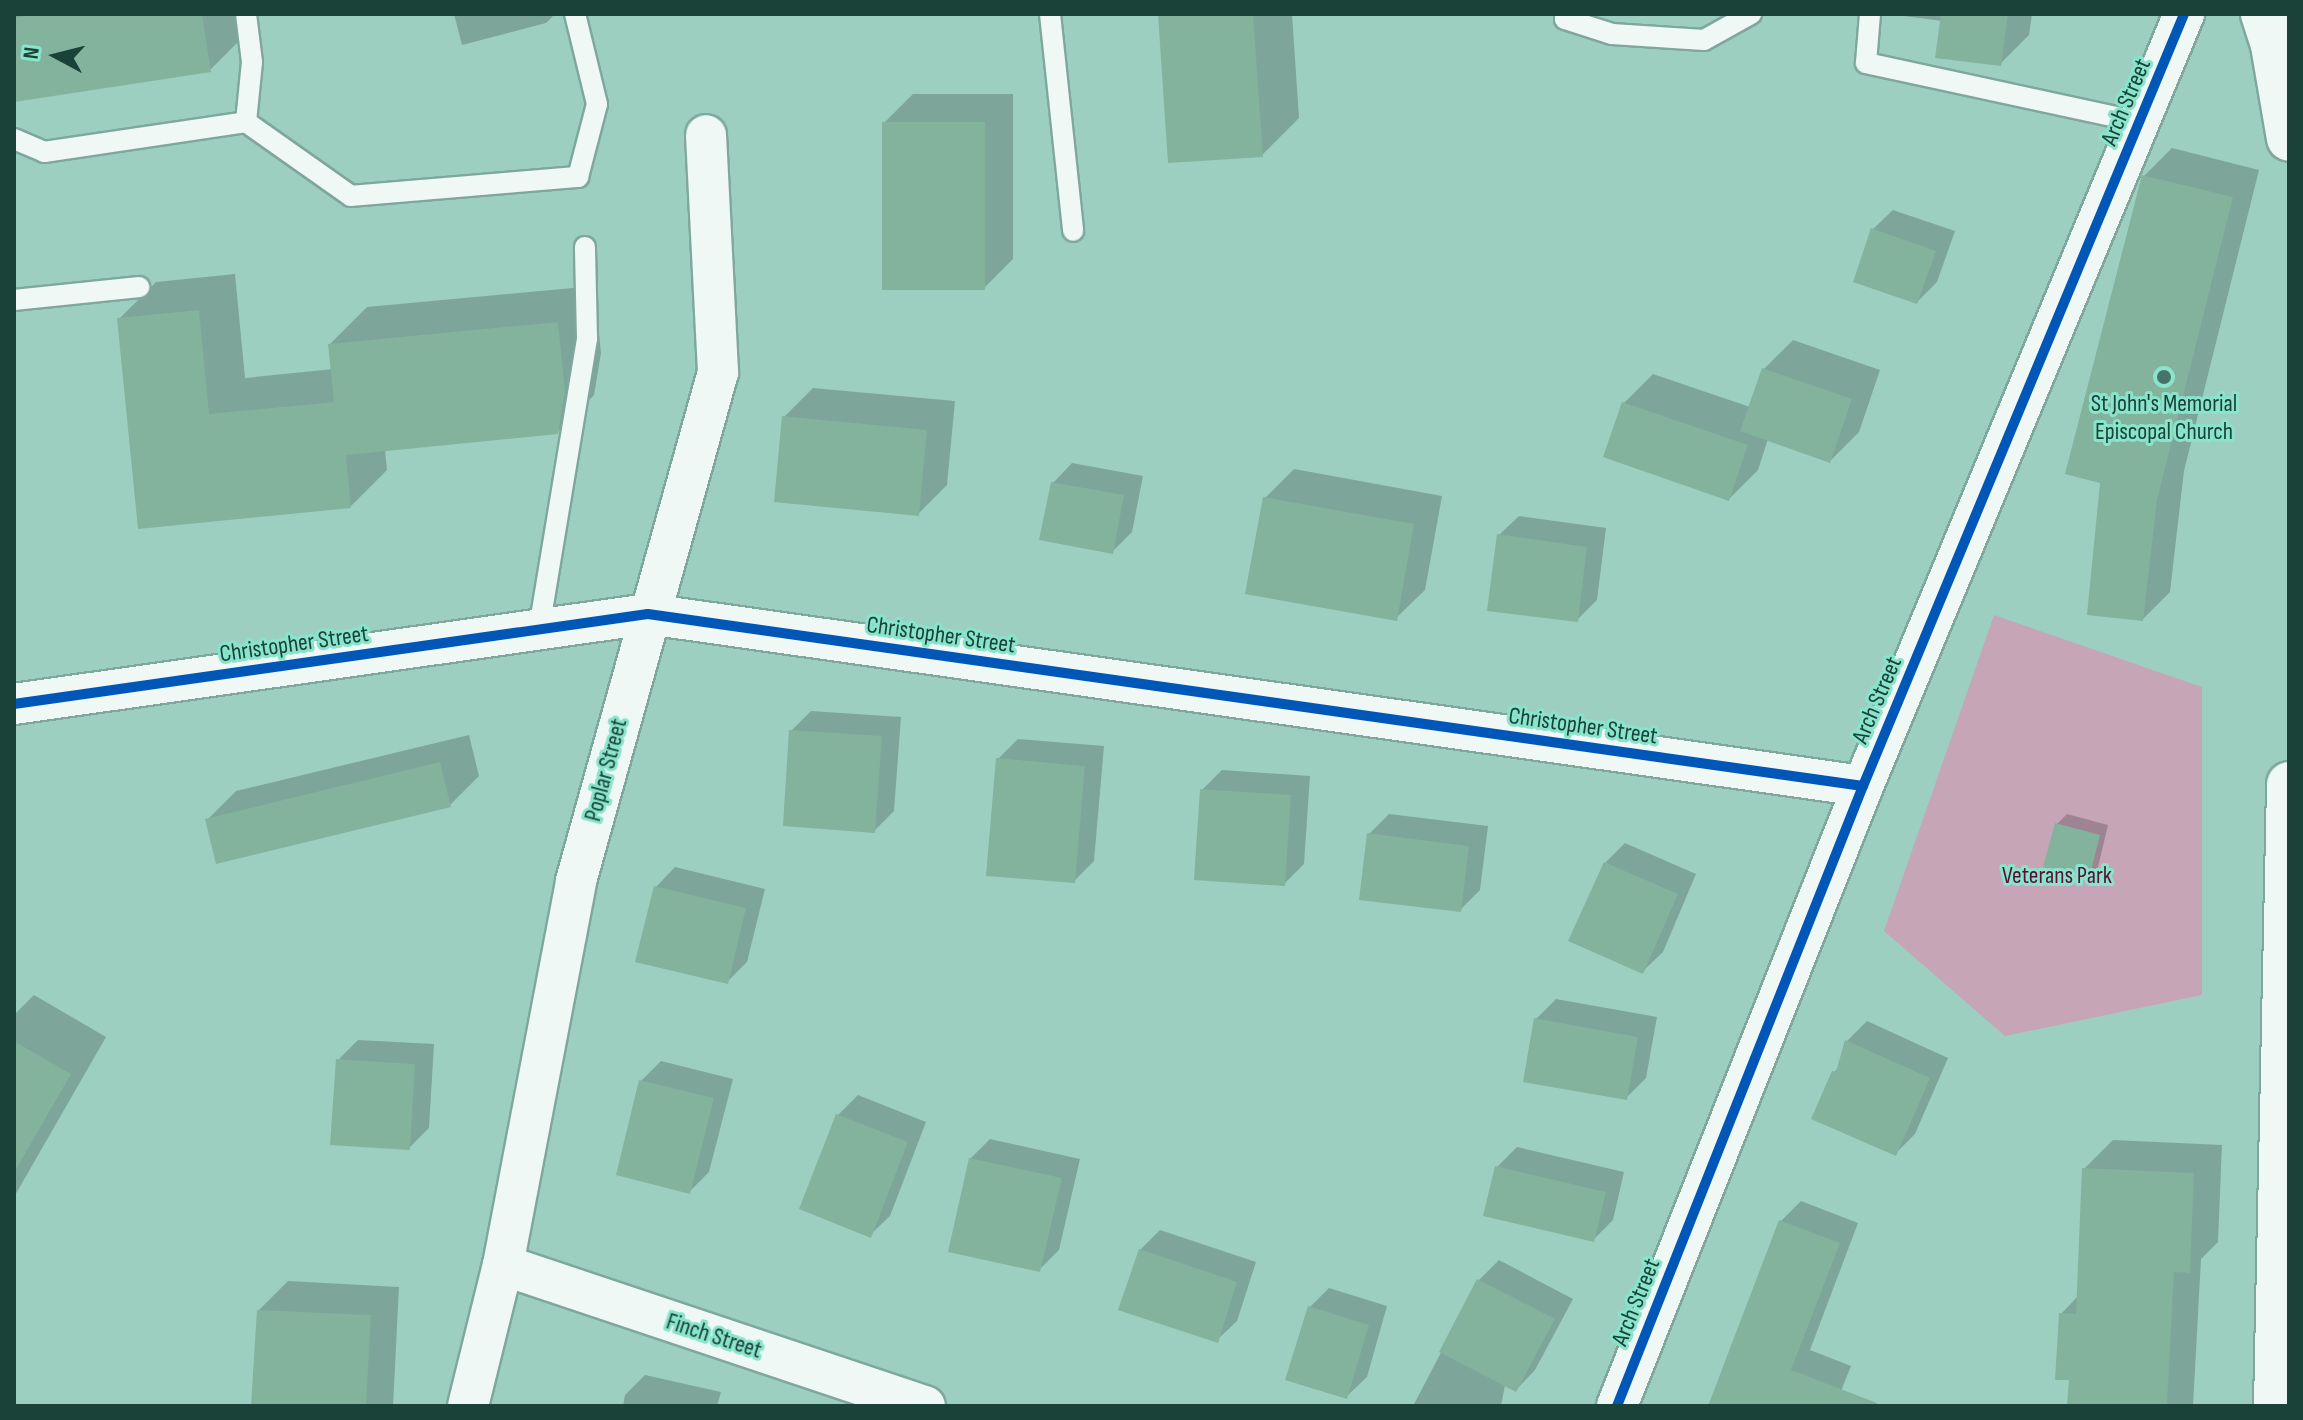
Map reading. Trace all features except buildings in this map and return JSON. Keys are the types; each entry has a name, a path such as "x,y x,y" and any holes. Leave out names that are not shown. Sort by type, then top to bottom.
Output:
{"main road":[{"path":"2273,24 2289,139"},
{"path":"2276,1406 2285,1110 2289,784"}],"street":[{"name":"Arch Street","path":"1617,1406 1863,786 2184,14"},
{"name":"Poplar Street","path":"468,1406 503,1265 576,881 648,614 690,482 718,372 706,135"},
{"name":"Christopher Street","path":"14,704 648,614 1863,786"},
{"name":"Finch Street","path":"503,1265 925,1406"}],"lane":[{"path":"246,14 252,62 246,122"},
{"path":"14,139 44,152 246,122 351,196 578,177 597,104 575,14"},
{"path":"1050,14 1073,231"},
{"path":"1565,14 1565,19 1612,34 1704,40 1751,14"},
{"path":"1870,14 1866,63 2139,122"},
{"path":"539,629 587,338 585,247"},
{"path":"14,300 139,287"}],"green space":[{"name":"Veterans Park","path":"1994,615 2202,687 2202,995 2005,1036 1884,931"}],"cycle path":[{"path":"1617,1406 1863,786 2184,14"},
{"path":"14,704 648,614 1863,786"}],"place":[{"name":"St John's Memorial Episcopal Church","path":"2164,377"}]}
